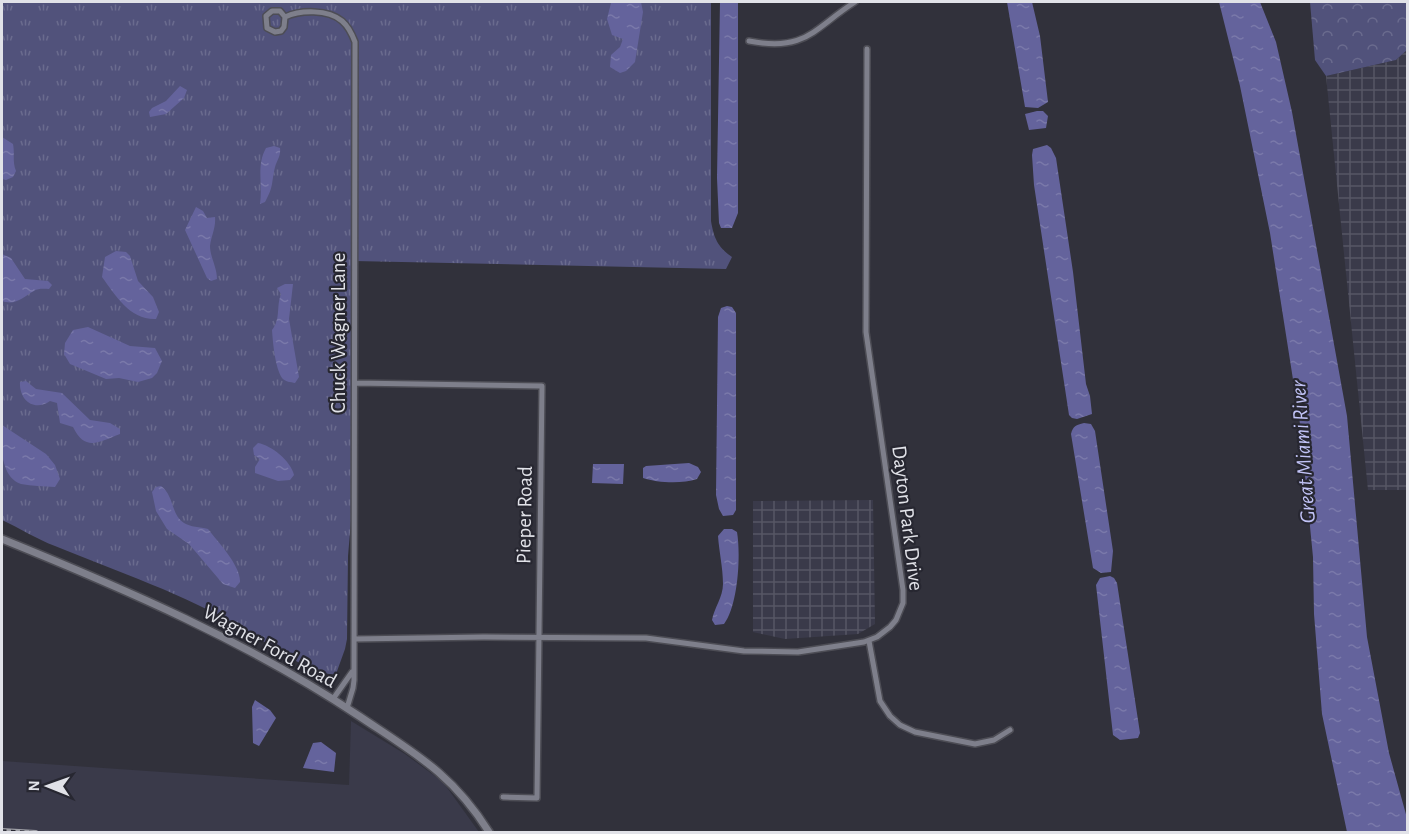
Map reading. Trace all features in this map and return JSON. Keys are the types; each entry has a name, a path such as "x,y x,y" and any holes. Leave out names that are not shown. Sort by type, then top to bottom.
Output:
{"main road":[{"name":"Wagner Ford Road","path":"2,539 221,636 263,657 333,699 410,749 442,774 463,796 489,832"}],"street":[{"path":"749,41 774,44 799,41 813,34 855,2"},
{"name":"Chuck Wagner Lane","path":"285,17 297,11 325,13 340,19 350,29 355,42 354,639 353,688 347,708"},
{"name":"Dayton Park Drive","path":"354,639 646,638 776,653 804,651 869,640 885,632 896,620 903,603 903,590 866,333 867,49"},
{"name":"Pieper Road","path":"355,383 542,386 537,798 504,797"},
{"path":"869,640 880,701 890,716 900,725 915,732 975,744 994,740 1010,730"},
{"path":"333,699 352,672"}],"shaded area":[{"path":"1407,50 1407,490 1368,490 1326,76 1396,60"},
{"path":"873,500 875,624 858,634 785,639 753,632 753,501"},
{"path":"351,721 405,754 443,782 479,832 2,832 2,761 349,785"}],"green space":[{"path":"2,2 711,2 711,221 717,242 732,257 726,269 354,261 355,473 348,556 347,639 336,674 315,670 221,616 151,584 48,543 2,520"},
{"path":"1310,2 1407,2 1407,50 1396,60 1326,76 1315,60"}],"water":[{"path":"641,2 643,12 635,62 626,71 620,73 610,67 611,55 620,47 623,39 612,35 607,19 611,3"},
{"path":"720,2 738,2 738,213 732,228 721,228 719,223 717,178"},
{"path":"1007,2 1032,2 1040,36 1048,102 1038,108 1025,107"},
{"path":"1219,2 1260,2 1276,42 1292,112 1347,416 1367,637 1389,753 1407,818 1407,832 1347,832 1322,714 1314,614 1313,557 1300,424 1270,233 1240,86"},
{"path":"180,86 187,90 184,98 166,114 150,117 149,112 152,108 166,101"},
{"path":"1043,111 1048,116 1046,128 1029,130 1025,114"},
{"path":"2,137 13,144 16,171 13,177 6,180 2,179"},
{"path":"1047,145 1056,158 1092,414 1077,419 1069,415 1034,185 1033,149"},
{"path":"274,146 280,148 272,185 265,202 260,204 261,162 266,148"},
{"path":"196,207 203,211 207,218 215,217 210,246 217,279 211,281 207,278 185,230"},
{"path":"116,251 126,252 130,256 138,281 153,297 159,312 156,319 139,316 124,306 102,277 105,257"},
{"path":"2,254 11,258 25,279 48,281 52,285 49,289 36,290 15,302 2,301"},
{"path":"285,284 293,284 289,319 299,377 295,383 282,378 276,361 273,341 272,330 276,322 281,294 277,288"},
{"path":"732,307 736,313 736,510 733,515 723,516 716,495 718,317 721,308"},
{"path":"88,327 130,346 155,348 162,361 157,373 152,378 138,382 119,378 106,379 70,364 64,354 65,343 73,330"},
{"path":"26,381 36,389 62,393 90,420 110,423 120,429 120,434 93,443 82,440 73,427 60,423 57,403 50,401 33,405 25,399 20,382"},
{"path":"1084,423 1091,424 1095,431 1113,551 1111,572 1101,573 1093,568 1071,434 1075,426"},
{"path":"2,425 46,454 55,465 60,479 55,487 21,484 9,475 3,459"},
{"path":"258,443 269,447 285,459 294,475 290,480 278,481 255,473 255,467 260,459 254,455 253,448"},
{"path":"689,463 698,467 701,472 697,479 670,482 643,478 643,468 646,466"},
{"path":"593,464 624,464 623,484 592,483"},
{"path":"161,486 168,494 180,519 189,525 208,529 228,554 239,576 240,582 235,588 223,584 189,544 167,529 156,511 152,492 156,487"},
{"path":"724,529 737,532 739,554 737,580 729,616 724,624 715,625 712,620 723,584 718,536"},
{"path":"1110,576 1117,583 1140,733 1138,738 1120,740 1113,735 1096,585 1100,578"},
{"path":"255,700 270,710 276,718 259,746 253,743 252,707"},
{"path":"321,742 336,753 334,772 303,768 313,743"}],"railway":[{"path":"2,830 36,832"}],"water label":[{"name":"Great Miami River","path":"1302,452"}]}
